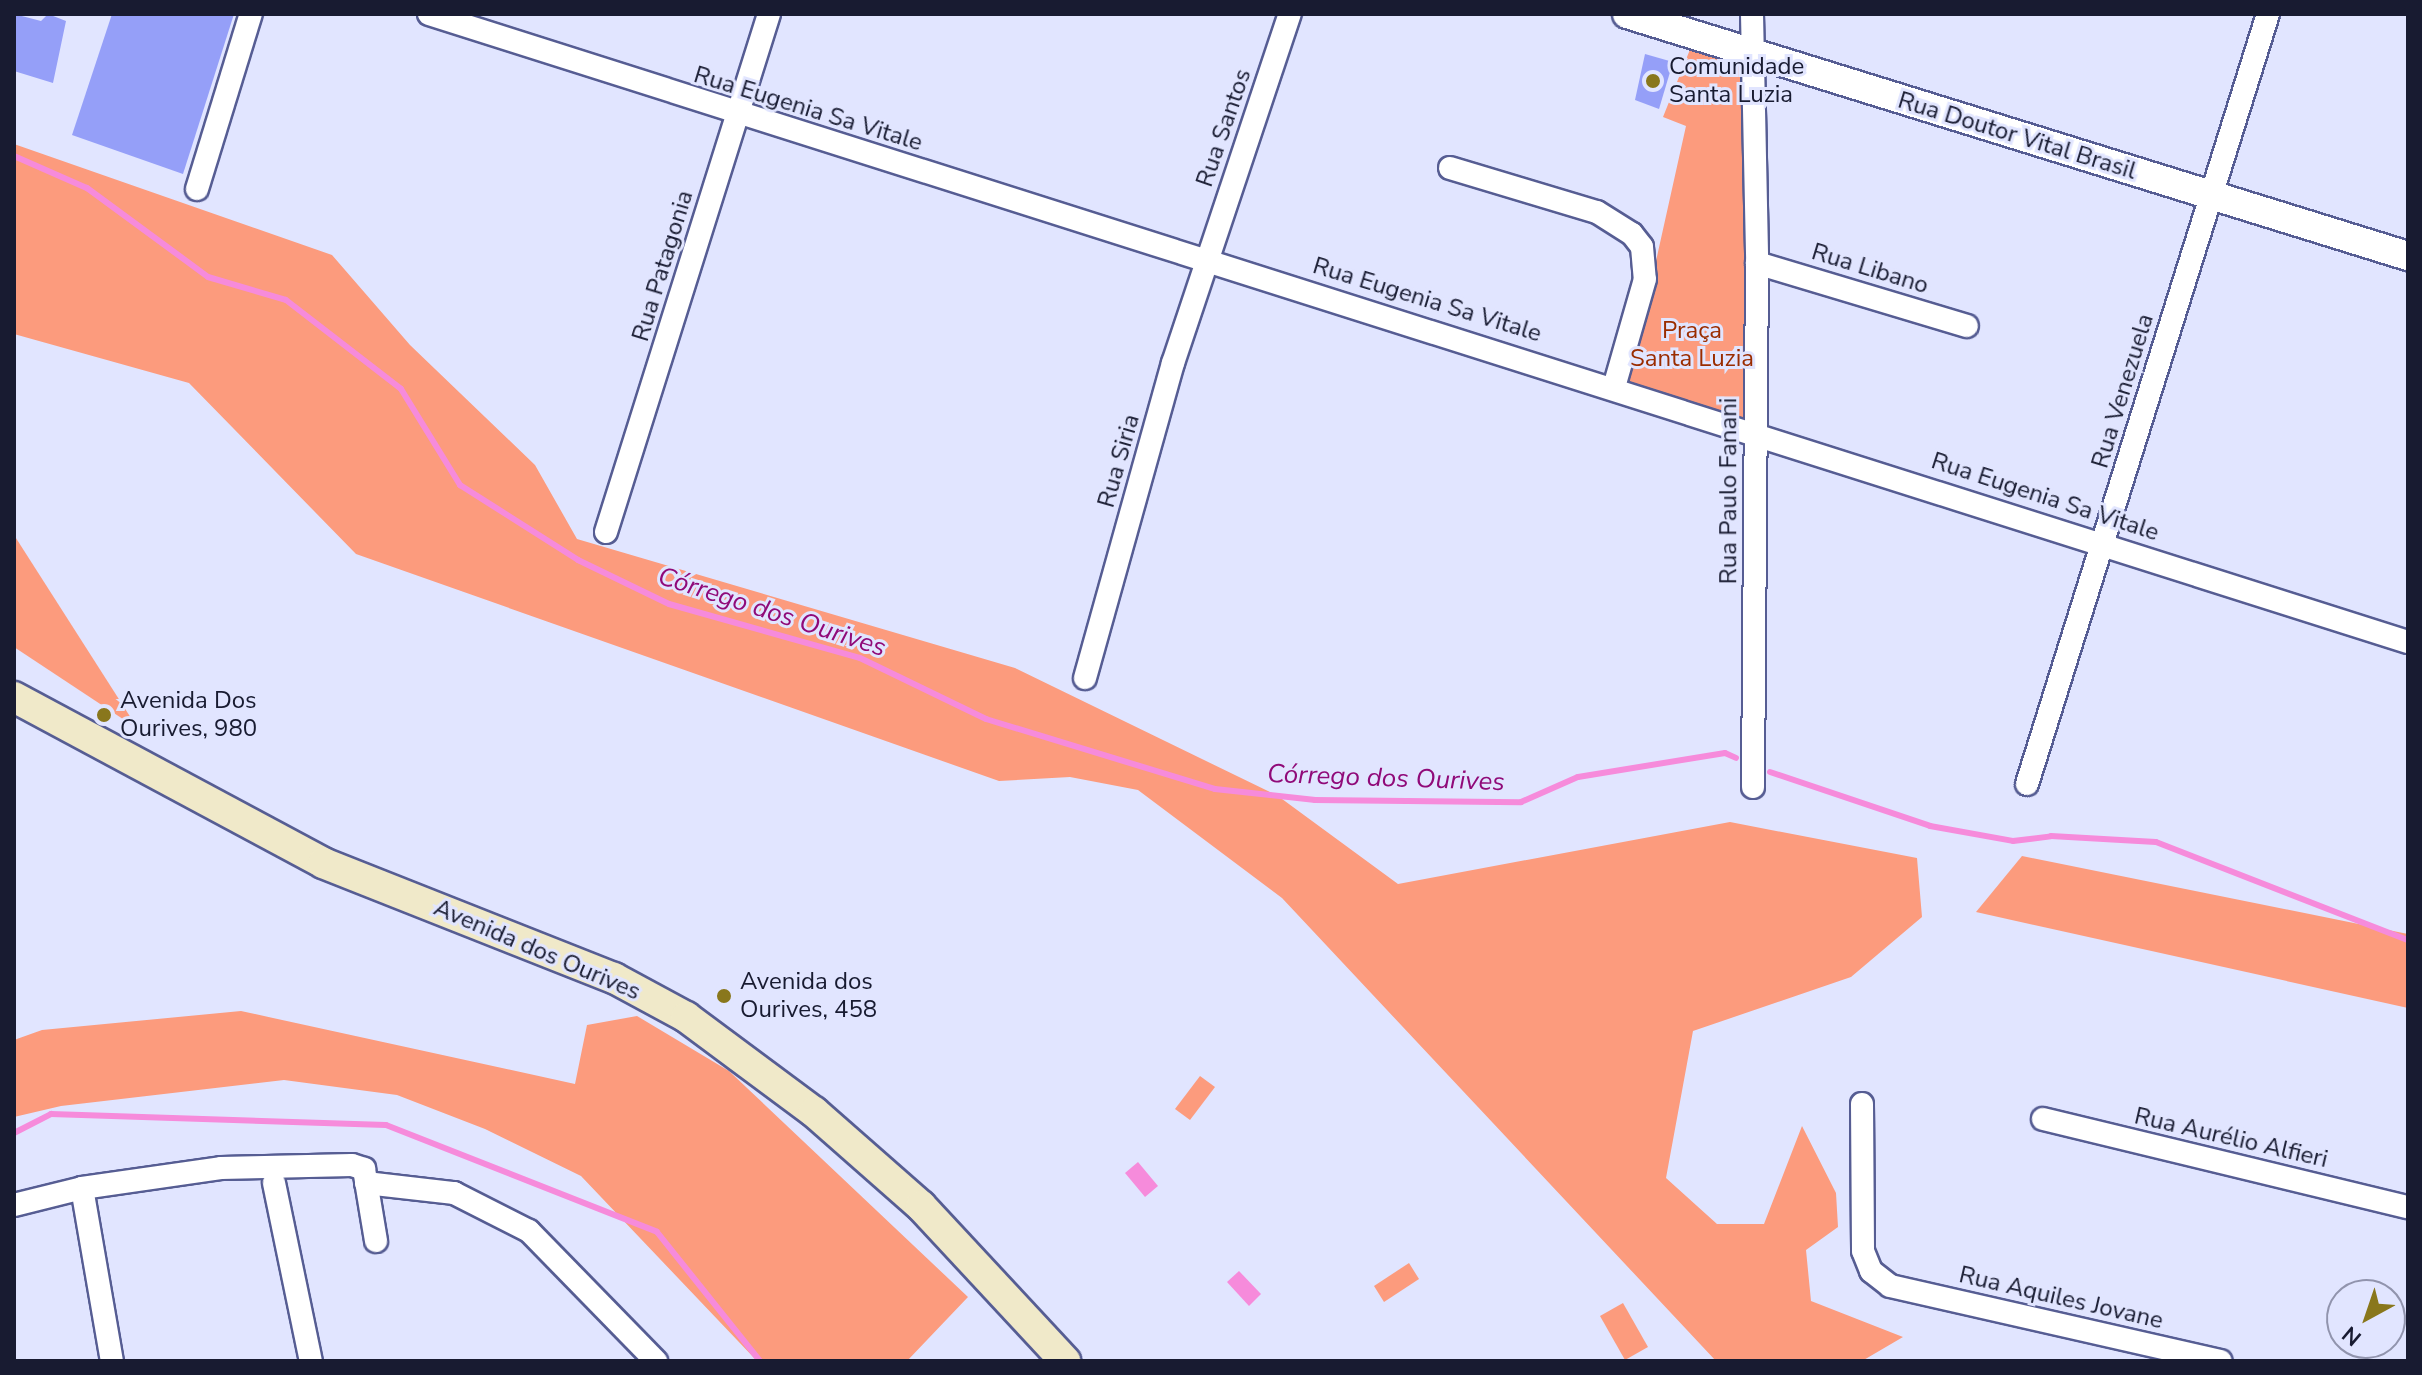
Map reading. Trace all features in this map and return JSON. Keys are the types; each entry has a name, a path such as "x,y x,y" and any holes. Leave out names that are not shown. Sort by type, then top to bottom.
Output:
{"main road":[{"name":"Avenida dos Ourives","path":"14,697 323,863 614,978 686,1017 814,1112 921,1206 1065,1361"}],"street":[{"path":"197,189 251,14"},
{"name":"Rua Eugenia Sa Vitale","path":"429,14 737,115 1208,258 1755,431 2408,642"},
{"name":"Rua Patagonia","path":"606,532 769,14"},
{"name":"Rua Santos","path":"1208,258 1290,14"},
{"name":"Rua Doutor Vital Brasil","path":"1627,14 2408,256"},
{"name":"Rua Paulo Fanani","path":"1752,14 1757,263 1753,787"},
{"name":"Rua Venezuela","path":"2027,784 2268,14"},
{"path":"1450,168 1597,212 1632,234 1642,247 1645,279 1614,387"},
{"name":"Rua Siria","path":"1085,678 1208,258"},
{"name":"Rua Libano","path":"1757,263 1967,326"},
{"name":"Rua Aquiles Jovane","path":"1862,1104 1863,1251 1871,1271 1890,1286 2221,1361"},
{"name":"Rua Aurélio Alfieri","path":"2043,1119 2408,1207"},
{"path":"14,1205 82,1188 221,1168 326,1163 364,1169 376,1241"},
{"path":"274,1183 311,1361"},
{"path":"366,1183 454,1193 529,1231 656,1361"},
{"path":"82,1188 112,1361"}],"green space":[{"name":"Praça Santa Luzia","path":"1693,42 1746,55 1749,422 1622,383 1650,288 1686,126 1663,117"},
{"path":"14,144 332,255 410,345 535,465 577,539 1015,668 1278,796 1398,884 1730,822 1917,858 1922,917 1851,977 1693,1031 1666,1178 1717,1224 1764,1224 1802,1126 1836,1193 1838,1227 1806,1250 1811,1301 1903,1337 1862,1361 1716,1361 1282,898 1138,790 1070,777 999,781 356,554 189,383 14,334"},
{"path":"14,535 138,729 14,647"},
{"path":"2022,856 2408,934 2408,1008 1976,912"},
{"path":"241,1011 575,1084 587,1025 637,1016 729,1071 968,1297 907,1361 757,1361 581,1176 485,1129 397,1095 284,1080 61,1106 14,1117 14,1040 42,1030"},
{"path":"1200,1076 1215,1087 1190,1120 1175,1109"},
{"path":"1409,1263 1419,1279 1384,1302 1374,1286"},
{"path":"1623,1303 1648,1347 1625,1360 1600,1316"}],"shaded area":[{"path":"1138,1162 1158,1186 1145,1197 1125,1173"},
{"path":"1239,1271 1261,1294 1249,1306 1227,1282"}],"building":[{"path":"14,14 41,21 48,14 66,21 53,83 14,71"},
{"path":"112,14 234,14 183,174 72,135"},
{"name":"Comunidade Santa Luzia","path":"1645,54 1673,62 1659,109 1635,100"}],"waterway":[{"name":"Córrego dos Ourives","path":"14,156 87,188 208,277 286,300 401,389 460,485 578,560 669,604 860,658 986,719 1215,789 1315,800 1521,802 1578,777 1725,753 1736,758"},
{"name":"Córrego dos Ourives","path":"1770,772 1930,826 2013,841 2051,836 2156,842 2408,940"},
{"path":"14,1133 51,1114 386,1125 657,1232 760,1361"}],"place":[{"name":"Comunidade Santa Luzia","path":"1653,81"},
{"name":"Avenida Dos Ourives, 980","path":"104,715"},
{"name":"Avenida dos Ourives, 458","path":"724,996"}]}
